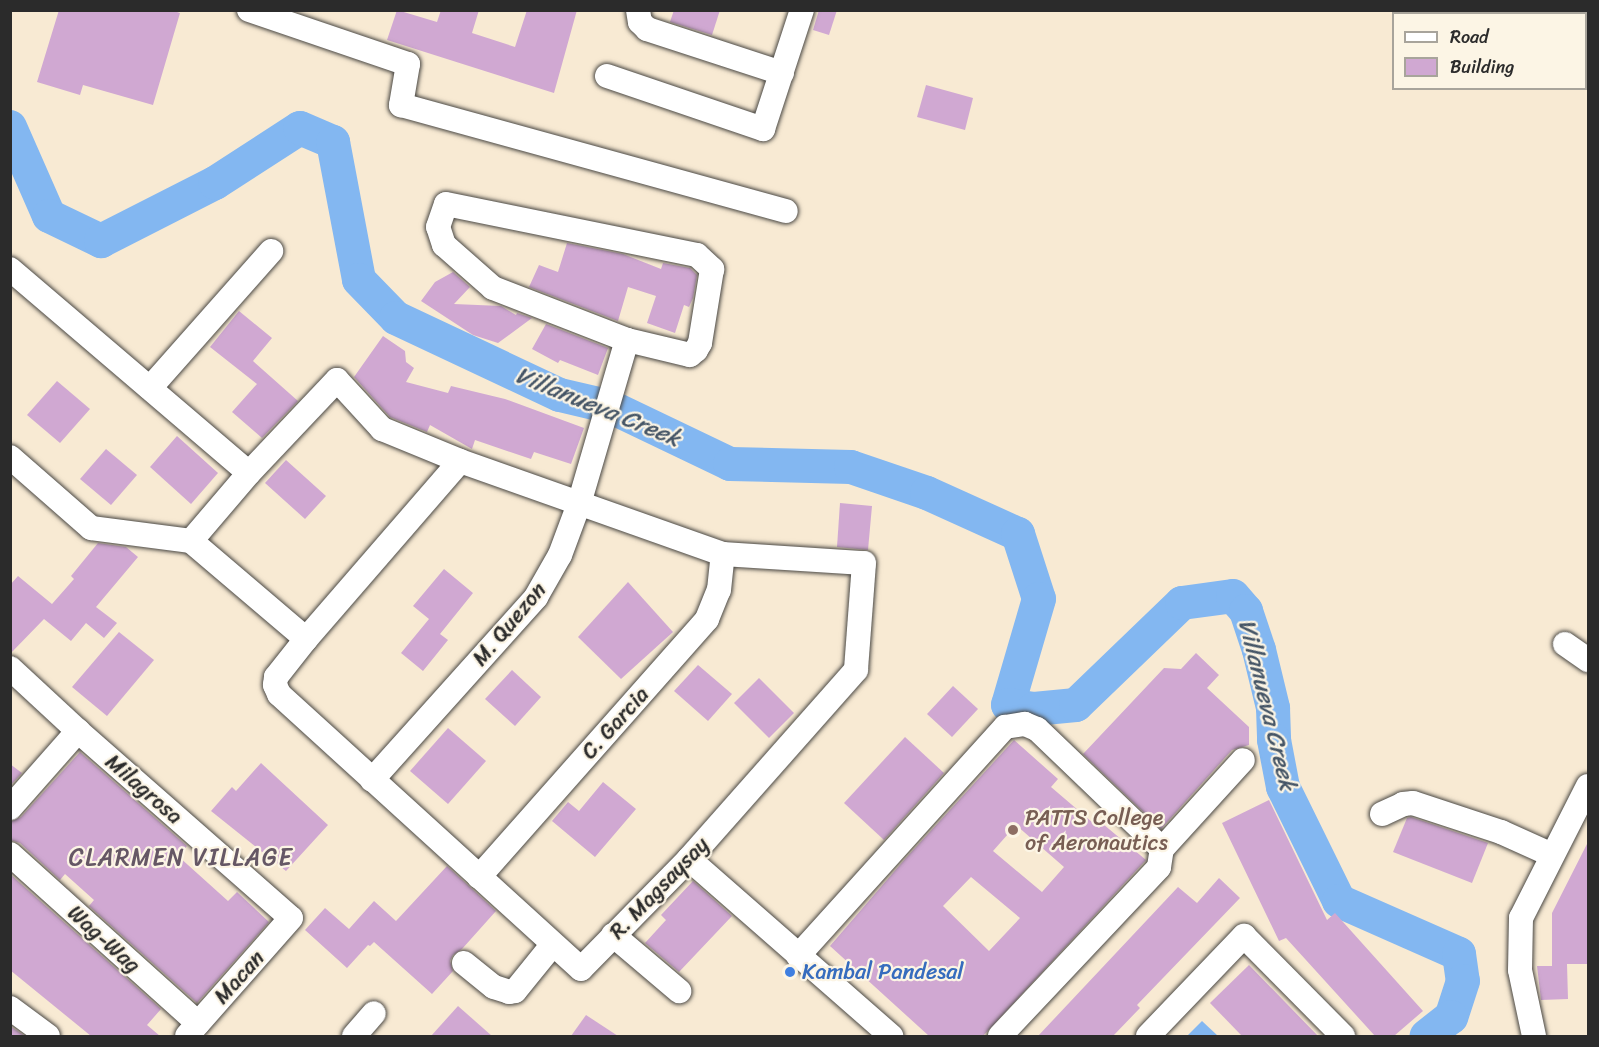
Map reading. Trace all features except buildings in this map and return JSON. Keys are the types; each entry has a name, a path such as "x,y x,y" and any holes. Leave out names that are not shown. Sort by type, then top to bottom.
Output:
{"street":[{"path":"249,10 408,64 401,105 786,211"},
{"path":"638,10 640,22 647,29 782,73"},
{"path":"607,76 763,129 802,10"},
{"path":"446,204 697,255 706,261 712,269 700,343 696,350 690,356 627,340 493,288 444,245 438,227 446,204"},
{"path":"150,388 271,251"},
{"path":"10,269 249,473 191,541"},
{"name":"M. Quezon","path":"372,780 536,597 560,555 579,504 627,340"},
{"name":"R. Magsaysay","path":"249,473 336,381 382,429 460,462 723,554 864,563 856,670 689,859 581,969 279,694 276,677 306,639 460,462"},
{"path":"10,457 91,528 191,541 306,639"},
{"name":"C. Garcia","path":"479,877 707,619 719,590 723,554"},
{"path":"1565,644 1588,660"},
{"name":"Milagrosa","path":"10,668 78,731 291,918"},
{"path":"798,956 1005,727 1025,724 1037,729 1162,849"},
{"path":"10,808 78,731"},
{"path":"1000,1036 1159,867 1162,849 1243,760"},
{"path":"1534,1036 1520,970 1521,918 1552,855 1586,798"},
{"path":"1382,814 1413,803 1500,832 1552,855"},
{"name":"Wag-Wag","path":"10,854 193,1030"},
{"path":"689,859 891,1036"},
{"name":"Macan","path":"193,1030 291,918"},
{"path":"613,935 679,991"},
{"path":"1148,1036 1244,936 1343,1036"},
{"path":"464,963 494,987 509,992 515,991 553,944"},
{"path":"10,1008 48,1036"},
{"path":"354,1036 374,1013"}],"water":[{"path":"1202,1021 1218,1036 1187,1036"}],"waterway":[{"name":"Villanueva Creek","path":"10,127 49,216 101,241 215,183 300,128 333,142 359,280 396,318 560,395 611,407 730,464 851,467 927,493 1018,534 1039,599 1008,705 1034,709 1076,705 1182,603 1233,596 1246,611 1259,650 1273,708 1274,740 1283,787 1339,901 1459,954 1463,981 1451,1017 1427,1036"}],"place":[{"name":"PATTS College of Aeronautics","path":"1013,830"},
{"name":"Kambal Pandesal","path":"790,972"}],"district":[{"name":"CLARMEN VILLAGE","path":"181,858"}]}
